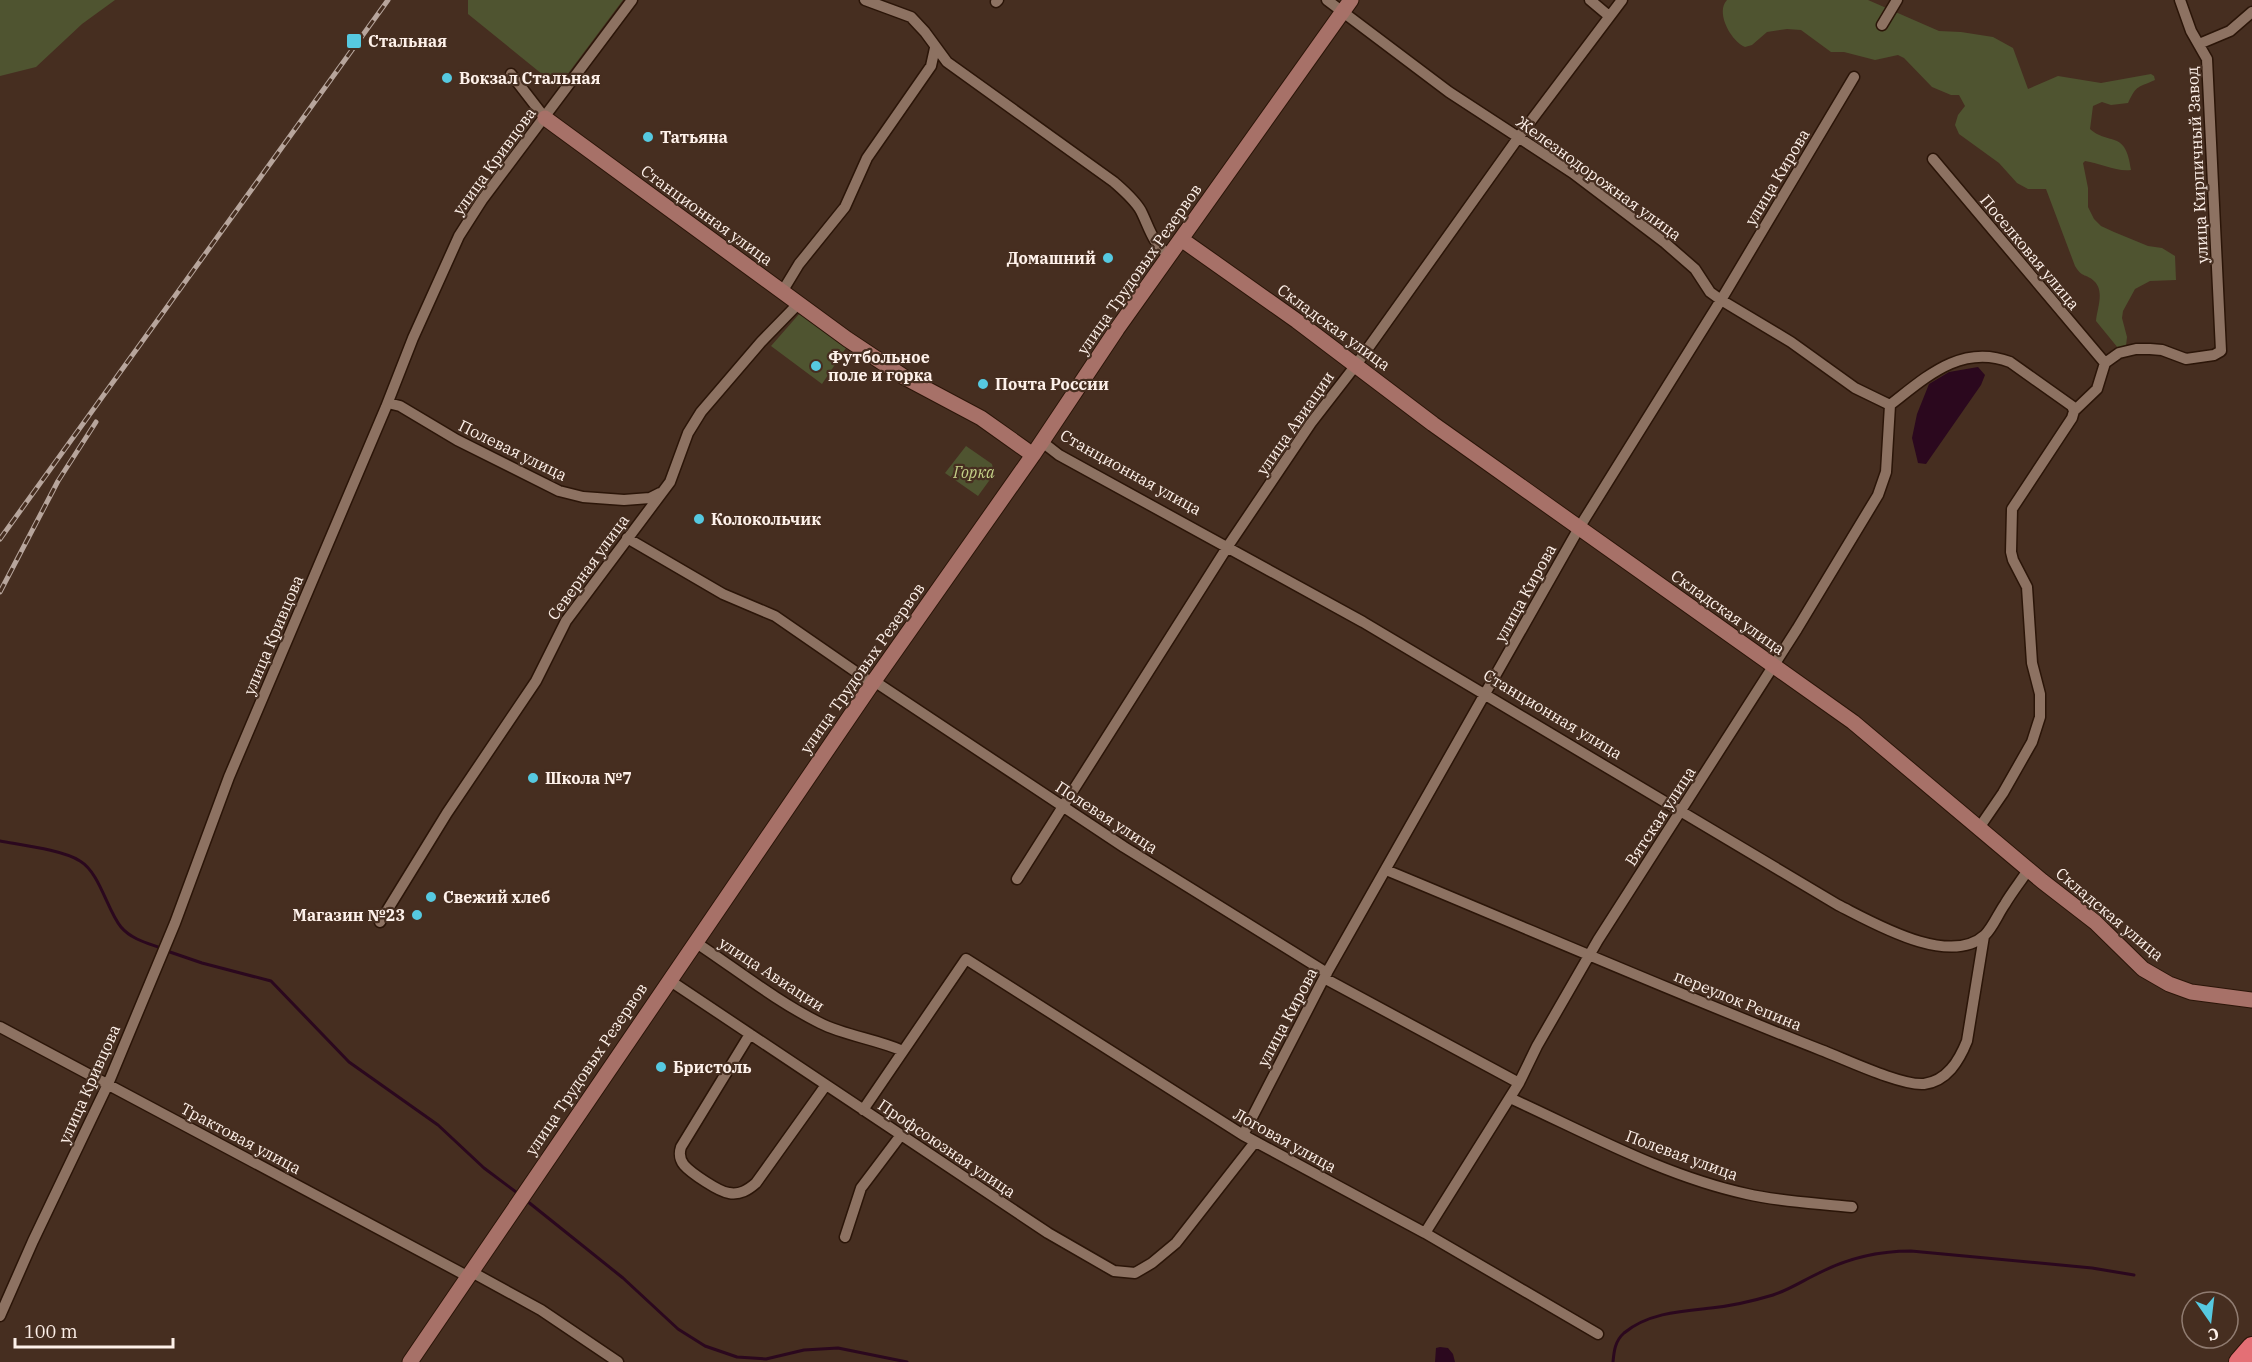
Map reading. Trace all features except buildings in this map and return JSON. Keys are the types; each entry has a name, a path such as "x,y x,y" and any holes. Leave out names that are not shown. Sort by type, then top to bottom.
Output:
{"highway":[{"path":"2240,1362 2252,1347"}],"street":[{"name":"улица Кривцова","path":"0,1316 33,1240 108,1084 175,923 230,777 388,403 413,338 459,236 482,200 632,0"},
{"path":"865,0 911,17 947,62 1010,105 1122,189 1138,207 1149,234 1169,255"},
{"name":"Железнодорожная улица","path":"1327,0 1347,6 1458,99 1573,173 1680,255 1695,269 1710,292 1721,300 1791,342 1855,388 1890,405"},
{"path":"1590,0 1610,16"},
{"name":"улица Авиации","path":"1017,879 1228,546 1311,423 1356,365 1518,138 1622,0"},
{"path":"1882,25 1897,0"},
{"path":"2180,0 2191,31 2199,44"},
{"name":"улица Трудовых Резервов","path":"410,1362 468,1273 873,682 1033,455 1169,255 1347,6"},
{"name":"улица Кирпичный Завод","path":"2105,363 2120,353 2136,349 2162,350 2186,359 2214,355 2221,351 2207,59 2199,44 2230,31 2252,12"},
{"path":"782,292 799,264 845,207 867,158 931,66 935,48"},
{"path":"511,74 545,118"},
{"name":"улица Кирова","path":"1243,1135 1326,976 1579,528 1721,300 1854,77"},
{"name":"Станционная улица","path":"545,118 798,304 904,377 981,418 1033,455"},
{"name":"Поселковая улица","path":"1933,159 2105,363"},
{"name":"Складская улица","path":"1181,238 1433,424 1853,722 2028,870 2095,922 2143,969 2169,984 2191,992 2252,1000"},
{"name":"Северная улица","path":"380,922 447,813 536,681 566,621 674,475 688,433 701,412 753,351 798,304"},
{"path":"1890,405 1945,365 1980,358 2010,362 2072,405 2074,411"},
{"path":"1978,828 2003,793 2032,742 2040,717 2040,694 2032,663 2027,587 2011,552 2012,510 2072,418 2074,411 2097,389 2105,363"},
{"name":"Полевая улица","path":"388,403 409,411 457,440 559,491 583,497 640,500 656,496 664,489"},
{"name":"Вятская улица","path":"1425,1233 1520,1083 1537,1046 1589,954 1773,667 1883,485 1888,449 1890,405"},
{"name":"Станционная улица","path":"1041,441 1059,455 1363,622 1838,905 1903,938 1950,946 1969,943 1984,936"},
{"name":"Полевая улица","path":"627,538 723,594 775,616 1124,848 1326,976 1520,1083"},
{"name":"переулок Репина","path":"1386,870 1792,1038 1901,1081 1924,1084 1936,1081 1952,1070 1961,1056 1967,1041 1984,936"},
{"path":"1984,936 2028,870"},
{"name":"улица Авиации","path":"695,942 818,1022 903,1051"},
{"name":"Логовая улица","path":"903,1051 966,959 1243,1135 1425,1233 1598,1334"},
{"name":"Профсоюзная улица","path":"669,980 1048,1233 1105,1266 1126,1273 1135,1273 1152,1263 1176,1243 1255,1142"},
{"name":"Трактовая улица","path":"0,1027 541,1310 618,1362"},
{"path":"750,1034 681,1147 680,1158 683,1165 702,1179 731,1194 748,1189 756,1183 826,1084"},
{"path":"863,1110 903,1051"},
{"name":"Полевая улица","path":"1510,1098 1642,1159 1700,1180 1772,1199 1852,1208"},
{"path":"845,1238 861,1188 901,1135"}],"green space":[{"path":"0,0 115,0 82,24 36,67 0,76"},
{"path":"468,0 623,0 558,87 468,14"},
{"path":"1727,0 1868,0 1939,31 1993,37 2013,48 2028,89 2058,76 2101,83 2151,74 2155,80 2136,89 2128,103 2111,105 2102,102 2093,106 2090,129 2121,143 2129,157 2131,170 2120,170 2085,161 2083,163 2088,188 2088,207 2094,219 2101,226 2148,246 2162,248 2175,256 2176,280 2150,281 2135,289 2123,311 2126,346 2118,348 2096,321 2100,300 2099,290 2094,281 2075,266 2046,189 2028,189 2017,183 1999,163 1959,134 1955,125 1958,115 1965,106 1959,95 1951,95 1932,87 1904,58 1898,55 1875,60 1844,52 1831,52 1801,30 1787,29 1767,32 1752,45 1745,47 1735,39 1726,26 1723,12"},
{"name":"Футбольное поле и горка","path":"800,313 846,348 822,384 771,346"},
{"name":"Горка","path":"966,446 992,464 994,474 978,496 945,473"}],"shaded area":[{"path":"1978,367 1985,375 1981,385 1926,464 1918,463 1912,438 1917,414 1929,384 1949,372"},
{"path":"1436,1348 1448,1348 1455,1362 1435,1362"}],"waterway":[{"path":"0,841 53,851 80,861 93,874 121,927 134,938 161,948"},
{"path":"167,951 202,963 271,981 349,1062 438,1125 484,1168 520,1195"},
{"path":"527,1201 623,1278 678,1329 705,1346 737,1357 766,1359 804,1350 838,1348 907,1362"},
{"path":"1613,1362 1616,1346 1621,1336 1633,1326 1644,1321 1666,1314 1726,1306 1765,1297 1841,1263 1875,1254 1911,1251 2092,1268 2134,1275"}],"railway":[{"path":"0,539 388,0"},
{"path":"0,592 58,481 96,422"}],"place":[{"name":"Стальная","path":"354,41"},
{"name":"Вокзал Стальная","path":"447,78"},
{"name":"Татьяна","path":"648,137"},
{"name":"Домашний","path":"1108,258"},
{"name":"Футбольное поле и горка","path":"816,366"},
{"name":"Почта России","path":"983,384"},
{"name":"Колокольчик","path":"699,519"},
{"name":"Школа №7","path":"533,778"},
{"name":"Свежий хлеб","path":"431,897"},
{"name":"Магазин №23","path":"417,915"},
{"name":"Бристоль","path":"661,1067"}]}
